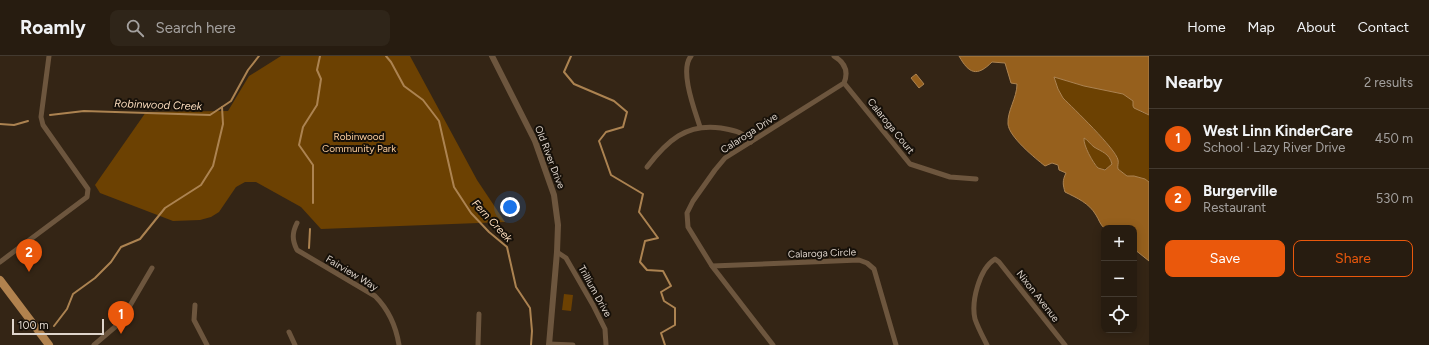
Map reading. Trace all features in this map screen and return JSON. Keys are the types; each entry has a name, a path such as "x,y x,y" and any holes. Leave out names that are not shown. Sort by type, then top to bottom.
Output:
{"main road":[{"path":"0,280 49,345"}],"street":[{"path":"0,262 87,197 88,189 43,125 41,116 49,56"},
{"name":"Old River Drive","path":"492,56 532,133 550,180 556,210 557,252 549,344"},
{"path":"691,56 687,63 686,74 700,127"},
{"path":"834,56 840,60 846,70 844,83"},
{"name":"Calaroga Drive","path":"773,345 712,266 688,227 687,213 693,201 720,163 731,154 844,83"},
{"name":"Calaroga Court","path":"844,83 910,164 950,177 976,179"},
{"path":"647,167 660,149 668,142 677,136 700,127 712,127 741,132 751,142"},
{"name":"Fairview Way","path":"297,223 293,232 294,245 297,250 375,296 383,304 392,319 397,332 399,345"},
{"name":"Trillium Drive","path":"557,252 566,258 606,329 606,345"},
{"name":"Nixon Avenue","path":"987,345 975,319 976,297 981,275 996,259 1065,345"},
{"name":"Calaroga Circle","path":"712,266 859,260 867,263 874,269 896,345"},
{"path":"94,345 114,328 152,268"},
{"path":"195,305 194,320 207,345"},
{"path":"478,345 479,314"},
{"path":"289,332 295,345"},
{"path":"549,344 573,345"}],"green space":[{"name":"Robinwood Community Park","path":"281,56 410,56 477,180 505,222 321,229 301,207 256,182 245,182 236,187 219,212 211,217 200,220 173,221 100,193 95,185 146,112 228,111 249,76"},
{"path":"1054,77 1084,86 1124,94 1133,101 1133,106 1141,112 1149,115 1149,182 1145,179 1134,176 1127,176 1118,169 1118,161 1110,147 1063,98"},
{"path":"1084,138 1094,147 1107,155 1112,164 1109,167 1106,169 1098,168 1089,154"},
{"path":"564,294 573,295 571,311 562,310"}],"shaded area":[{"path":"959,56 1149,56 1149,115 1134,108 1133,101 1123,94 1084,86 1054,77 1063,98 1110,147 1118,161 1118,169 1127,176 1145,179 1149,182 1149,261 1137,251 1137,225 1102,225 1090,207 1065,192 1063,183 1066,173 1059,170 1058,165 1052,163 1045,166 1023,147 1013,135 1009,129 1008,119 1017,89 1017,84 1011,83 1005,63 992,62 987,67 978,71 970,70 966,67","holes":["1084,138 1094,147 1105,153 1111,160 1112,164 1105,170 1098,168 1094,162 1085,145"]},
{"path":"916,74 924,84 919,88 911,78"}],"waterway":[{"name":"Robinwood Creek","path":"50,115 84,111 210,115 231,101 248,70 259,56"},
{"path":"313,203 313,165 299,145 303,127 317,105 321,79 317,70 320,56"},
{"name":"Fern Creek","path":"386,56 391,62 404,86 423,100 439,121 454,187 471,213 489,232 507,247 516,287 530,308 532,331 531,345"},
{"path":"571,56 564,72 574,84 614,101 627,112 623,127 606,132 599,141 611,175 643,194 639,212 658,238 645,241 640,262 647,270 663,271 671,286 661,292 664,301 675,308 675,325 661,333 665,345"},
{"path":"54,326 67,309 73,294 95,278 111,262 121,247 140,239 165,208 201,185 213,166 223,124 222,107"},
{"name":"Robinwood Creek","path":"0,124 14,125 28,121"},
{"path":"309,248 310,229"}],"place":[{"name":"Burgerville","path":"29,272"},
{"name":"West Linn KinderCare","path":"121,334"}]}
